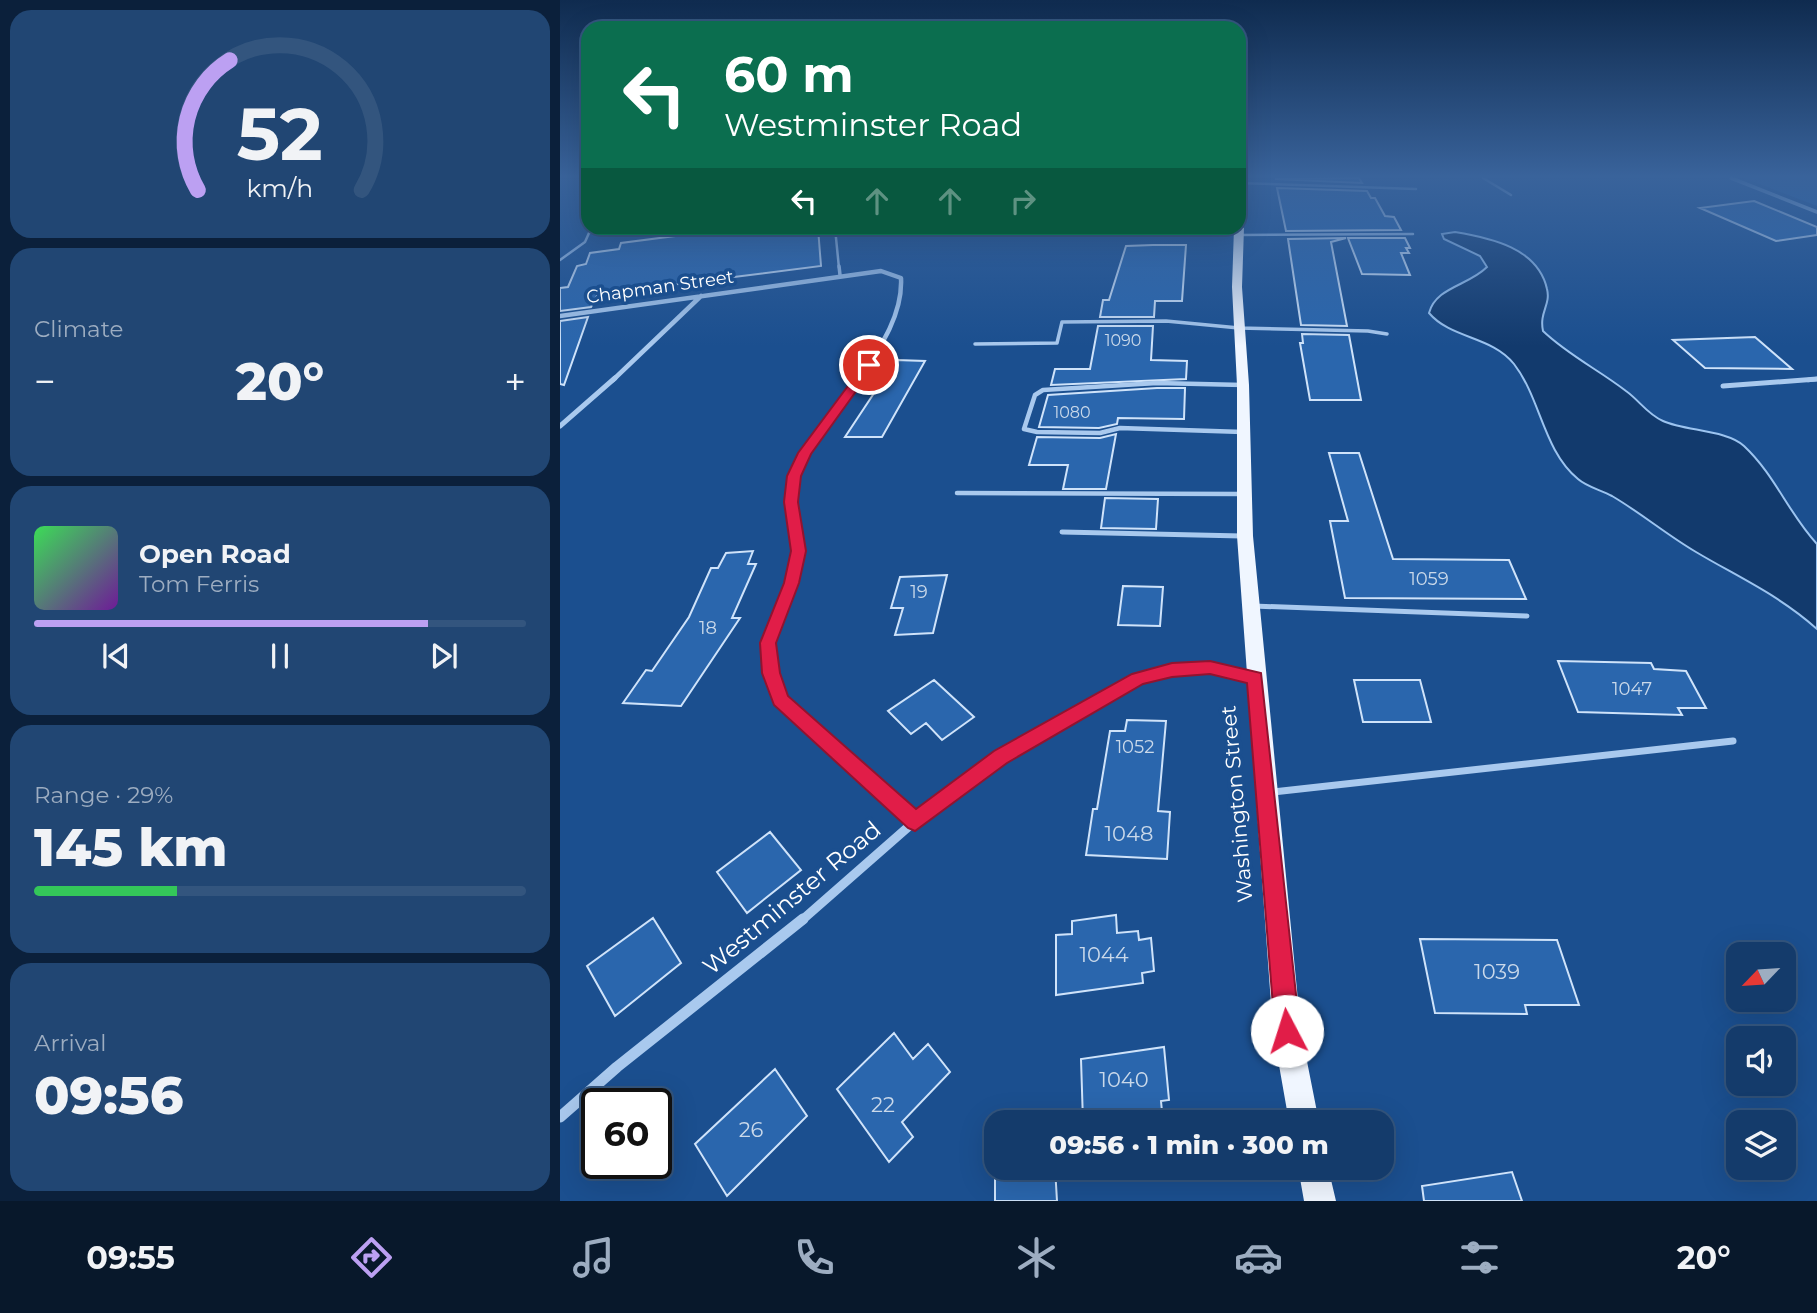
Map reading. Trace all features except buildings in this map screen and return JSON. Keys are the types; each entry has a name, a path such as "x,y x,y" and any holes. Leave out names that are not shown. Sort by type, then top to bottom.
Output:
{"main road":[{"name":"Washington Street","path":"1239,235 1237,287 1243,385 1245,537 1255,678 1287,1031 1302,1110"},
{"path":"1316,1180 1320,1201"}],"street":[{"name":"Chapman Street","path":"560,316 840,275 889,272 897,274 903,281 896,311 869,365 804,453 794,476 791,502 798,551 791,583 768,643 771,673 780,700 915,821"},
{"path":"560,426 635,361 702,295"},
{"path":"1723,386 1817,379"},
{"name":"Westminster Road","path":"560,1117 617,1067 826,901 915,821 1001,757 1138,679 1172,670 1210,668 1255,678"}],"lane":[{"path":"560,260 584,242 588,235"},
{"path":"836,235 840,275"},
{"path":"975,344 1057,343 1062,322 1166,321 1238,328 1368,331 1387,334"},
{"path":"1243,385 1157,383 1043,390 1035,395 1024,429 1038,432 1100,433 1120,428 1243,432"},
{"path":"957,494 1244,494"},
{"path":"1062,532 1245,537"},
{"path":"1250,606 1527,616"},
{"path":"1266,793 1733,741"}],"shaded area":[{"path":"1442,234 1465,234 1498,242 1523,255 1542,275 1547,289 1542,319 1543,331 1626,391 1657,418 1727,437 1744,446 1755,457 1817,544 1817,629 1773,596 1685,545 1612,496 1582,482 1566,467 1549,439 1523,378 1514,364 1495,348 1448,328 1429,313 1433,304 1445,292 1487,267 1480,256 1444,239"}],"route":[{"path":"869,365 804,453 794,476 791,502 798,551 791,583 768,643 771,673 780,700 915,821 1001,757 1138,679 1172,670 1210,668 1255,678 1287,1031"}]}
